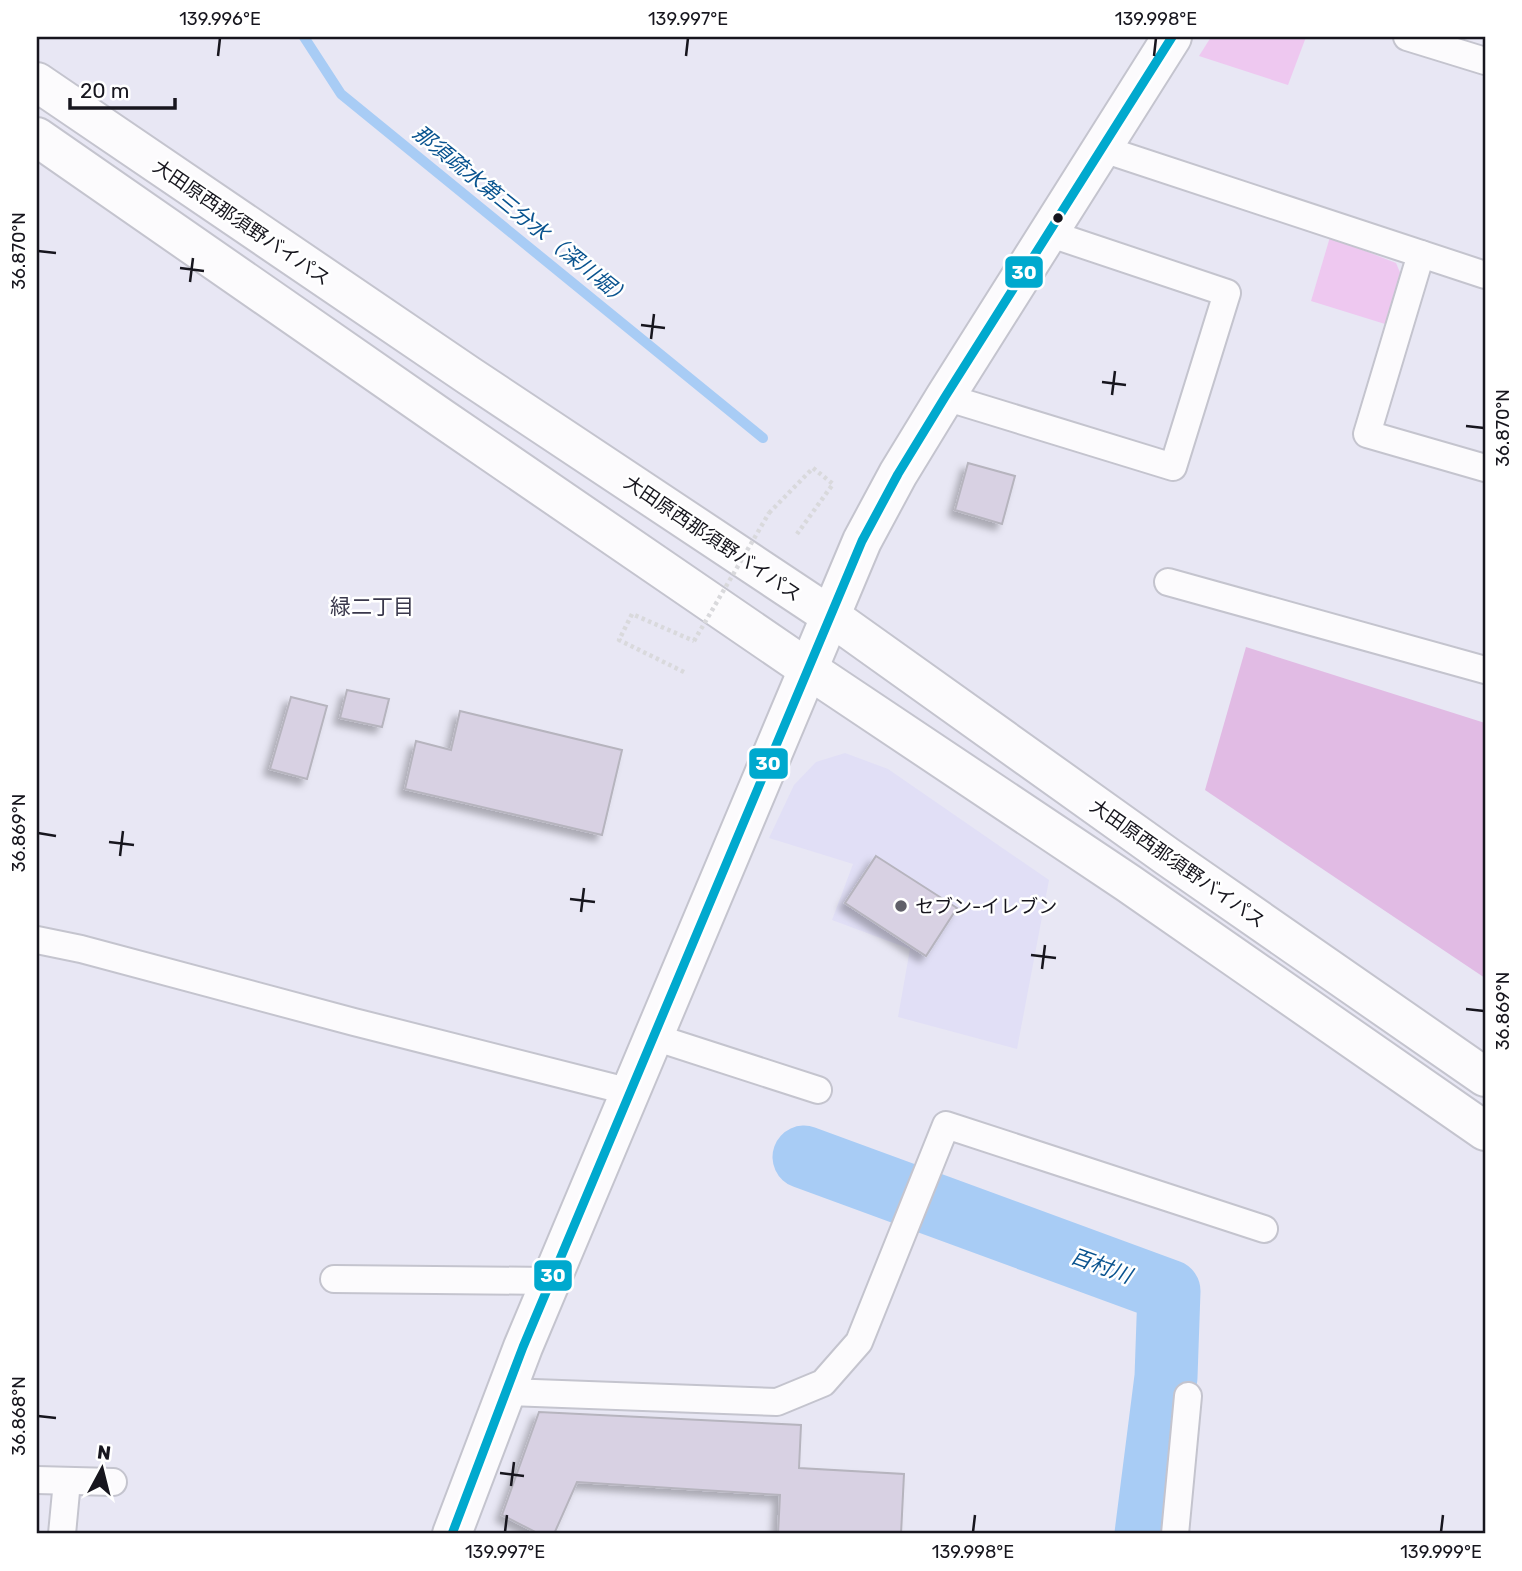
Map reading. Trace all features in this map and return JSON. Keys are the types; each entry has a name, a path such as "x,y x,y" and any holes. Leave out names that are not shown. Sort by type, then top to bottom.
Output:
{"main road":[{"path":"452,1534 550,1281 862,541 898,474 945,397 1171,37"},
{"name":"大田原西那須野バイパス","path":"37,82 468,375 830,615 1168,857 1485,1077"},
{"path":"37,137 431,411 808,669 1128,883 1485,1131"}],"street":[{"path":"1407,37 1485,61"},
{"path":"1100,148 1485,275"},
{"path":"945,397 1173,467 1227,293 1048,233"},
{"path":"1421,254 1367,435 1485,468"},
{"path":"1168,582 1485,670"},
{"path":"37,940 81,949 631,1092"},
{"path":"654,1037 818,1090"},
{"path":"506,1392 777,1402 823,1383 859,1342 946,1125 1264,1228"},
{"path":"334,1279 550,1281"},
{"path":"1175,1534 1188,1396"},
{"path":"37,1480 113,1482"},
{"path":"62,1534 67,1481"}],"path":[{"path":"684,672 619,640 632,614 694,641 769,513 813,468 834,484 797,534"}],"shaded area":[{"path":"1211,37 1306,37 1288,85 1199,56"},
{"path":"1330,237 1396,263 1402,277 1385,324 1311,301"},
{"path":"1246,647 1485,723 1485,978 1205,790"},
{"path":"845,753 888,769 1049,880 1017,1049 898,1017 910,949 832,920 853,864 769,838 794,785 816,762"}],"building":[{"path":"968,463 1015,476 1002,524 955,510"},
{"path":"347,690 389,699 382,727 340,718"},
{"path":"291,697 327,706 307,779 270,769"},
{"path":"460,711 622,750 602,835 405,789 416,741 451,750"},
{"name":"セブン-イレブン","path":"876,856 957,908 926,956 845,903"},
{"path":"539,1412 801,1425 799,1468 904,1474 901,1534 778,1534 780,1495 577,1482 554,1534 539,1534 502,1515"}],"waterway":[{"name":"那須疏水第三分水（深川堀）","path":"304,37 341,94 763,438"},
{"name":"百村川","path":"804,1157 1169,1291 1166,1377 1146,1534"}],"transit line":[{"name":"30","path":"452,1534 523,1347 862,541 898,474 945,397 1172,37"}],"place":[{"name":"セブン-イレブン","path":"901,906"}],"district":[{"name":"緑二丁目","path":"372,607"}]}
